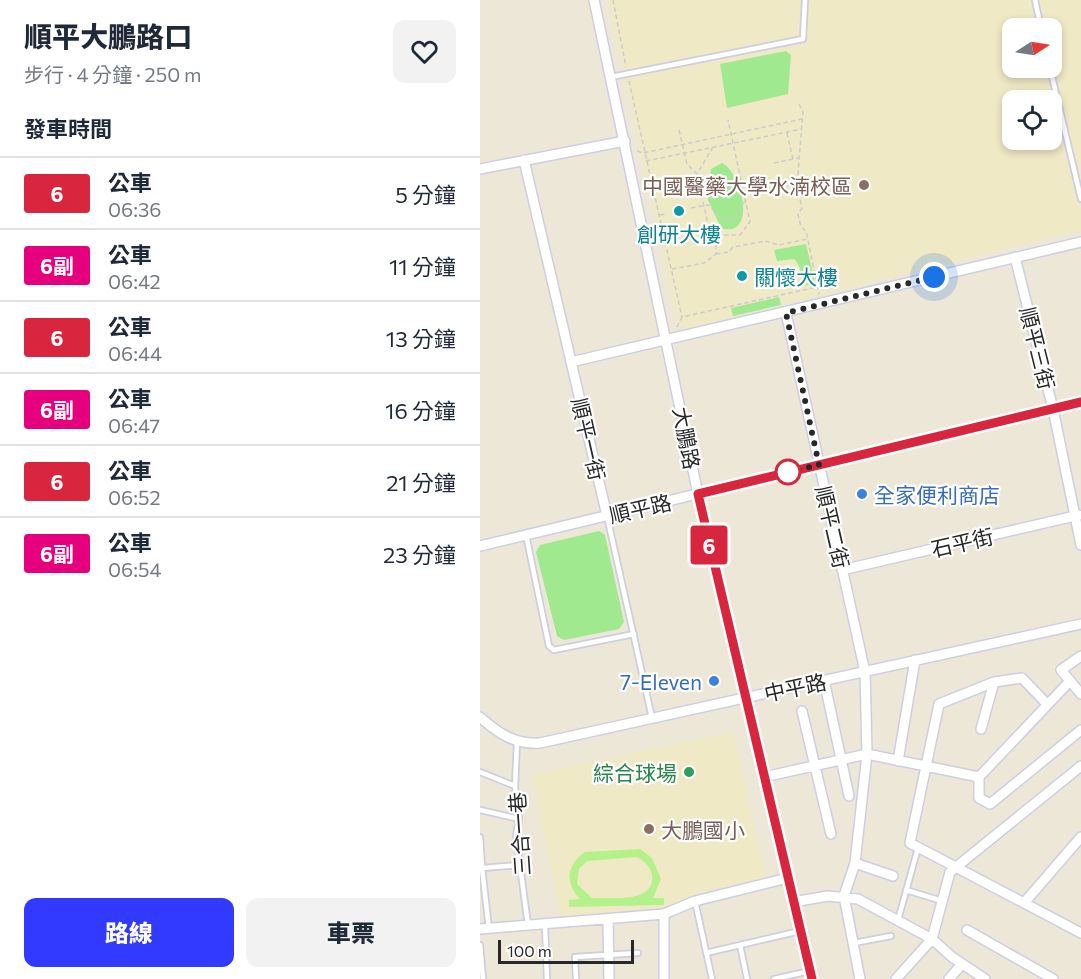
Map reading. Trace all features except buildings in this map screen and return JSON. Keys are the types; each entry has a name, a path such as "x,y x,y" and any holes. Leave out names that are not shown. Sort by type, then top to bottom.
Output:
{"street":[{"name":"大鵬路","path":"594,0 698,494 811,975"},
{"path":"480,169 625,141"},
{"name":"順平一街","path":"524,160 607,516"},
{"path":"571,362 1081,242"},
{"name":"順平三街","path":"1015,257 1078,515 1081,545"},
{"name":"順平二街","path":"786,313 865,672 867,754 855,864 844,896"},
{"name":"順平路","path":"480,546 1081,402"},
{"name":"石平街","path":"842,570 1078,515"},
{"name":"中平路","path":"517,742 540,743 1081,624"},
{"path":"1081,656 1060,670 1081,694"},
{"path":"898,761 915,660"},
{"path":"1046,703 1022,678 994,682 939,704 910,843 955,869 1081,933"},
{"path":"824,680 849,796"},
{"path":"1070,681 1046,703 979,777 979,798 990,804 1081,730"},
{"path":"981,729 994,682"},
{"path":"802,711 831,834"},
{"path":"480,717 495,730 517,742"},
{"path":"764,777 867,754 979,777"},
{"path":"896,979 932,939 950,872 1081,766"},
{"path":"1024,903 1081,837"},
{"path":"855,864 892,876"},
{"path":"485,929 664,914 695,901 788,878"},
{"path":"844,896 861,979"},
{"path":"793,902 844,896 858,899 932,939 962,964 985,979"},
{"path":"664,914 664,979"},
{"path":"608,919 609,979"},
{"path":"967,930 1053,979"},
{"path":"949,979 962,964"}],"lane":[{"path":"611,77 802,39 805,0"},
{"path":"1035,0 1039,18"},
{"path":"1052,78 1081,199"},
{"name":"順平一街","path":"607,516 652,718"},
{"path":"526,535 549,646 554,650 634,634"},
{"name":"三合一巷","path":"517,742 515,786 519,819 516,836 528,925"},
{"path":"480,772 515,786"},
{"path":"480,810 519,819"},
{"path":"480,837 485,929"},
{"path":"898,920 918,848"},
{"path":"482,868 520,865"},
{"path":"906,890 942,901"},
{"path":"695,901 712,979"},
{"path":"545,925 547,979"},
{"path":"706,953 800,931"},
{"path":"854,944 891,936"},
{"path":"480,945 483,979"},
{"path":"740,945 747,979"},
{"path":"576,979 575,957 638,953"},
{"path":"774,979 811,975"}],"path":[{"path":"613,0 643,153 650,170 682,317 677,327"},
{"path":"800,104 803,118 797,184 802,208 798,213 808,239 820,297"},
{"path":"637,152 643,153 803,118"},
{"path":"679,130 687,164 697,174 709,229 721,236 740,235 750,222 728,120"},
{"path":"631,125 638,123"},
{"path":"645,162 802,129"},
{"path":"787,132 793,159"},
{"path":"697,174 713,147"},
{"path":"774,163 799,157"},
{"path":"779,187 797,184"},
{"path":"691,208 709,205 717,215 730,220 735,218 745,201"},
{"path":"659,215 666,214"},
{"path":"717,254 716,247 721,236"},
{"path":"671,270 704,264 717,254 729,252 734,247 765,241 779,245 808,239"},
{"path":"682,317 818,286"}],"shaded area":[{"name":"中國醫藥大學水湳校區","path":"608,0 1081,0 1081,230 686,328 676,319"},
{"name":"大鵬國小","path":"733,732 767,883 667,909 561,917 532,774"}],"green space":[{"path":"786,51 791,55 788,94 727,108 720,64"},
{"path":"722,163 736,179 743,203 743,215 739,224 732,229 721,228 708,200 711,169"},
{"path":"806,244 815,283 799,287 800,268 794,259 777,261 774,250"},
{"path":"779,297 781,305 733,316 731,308"},
{"path":"599,531 605,535 624,622 619,629 564,640 557,636 536,552 540,545"},
{"path":"640,849 652,858 661,879 653,898 664,898 664,905 569,907 569,900 580,899 570,881 571,868 585,852","holes":["637,857 645,863 652,875 647,891 640,895 592,898 577,884 579,869 587,861"]}],"bus line":[{"name":"6","path":"812,979 698,494 1081,402"}],"place":[{"name":"中國醫藥大學水湳校區","path":"864,185"},
{"name":"創研大樓","path":"679,211"},
{"name":"關懷大樓","path":"742,276"},
{"name":"全家便利商店","path":"862,494"},
{"name":"7-Eleven","path":"714,681"},
{"name":"綜合球場","path":"689,772"},
{"name":"大鵬國小","path":"649,829"}],"route":[{"path":"788,472 819,465 786,313 934,277"}]}
